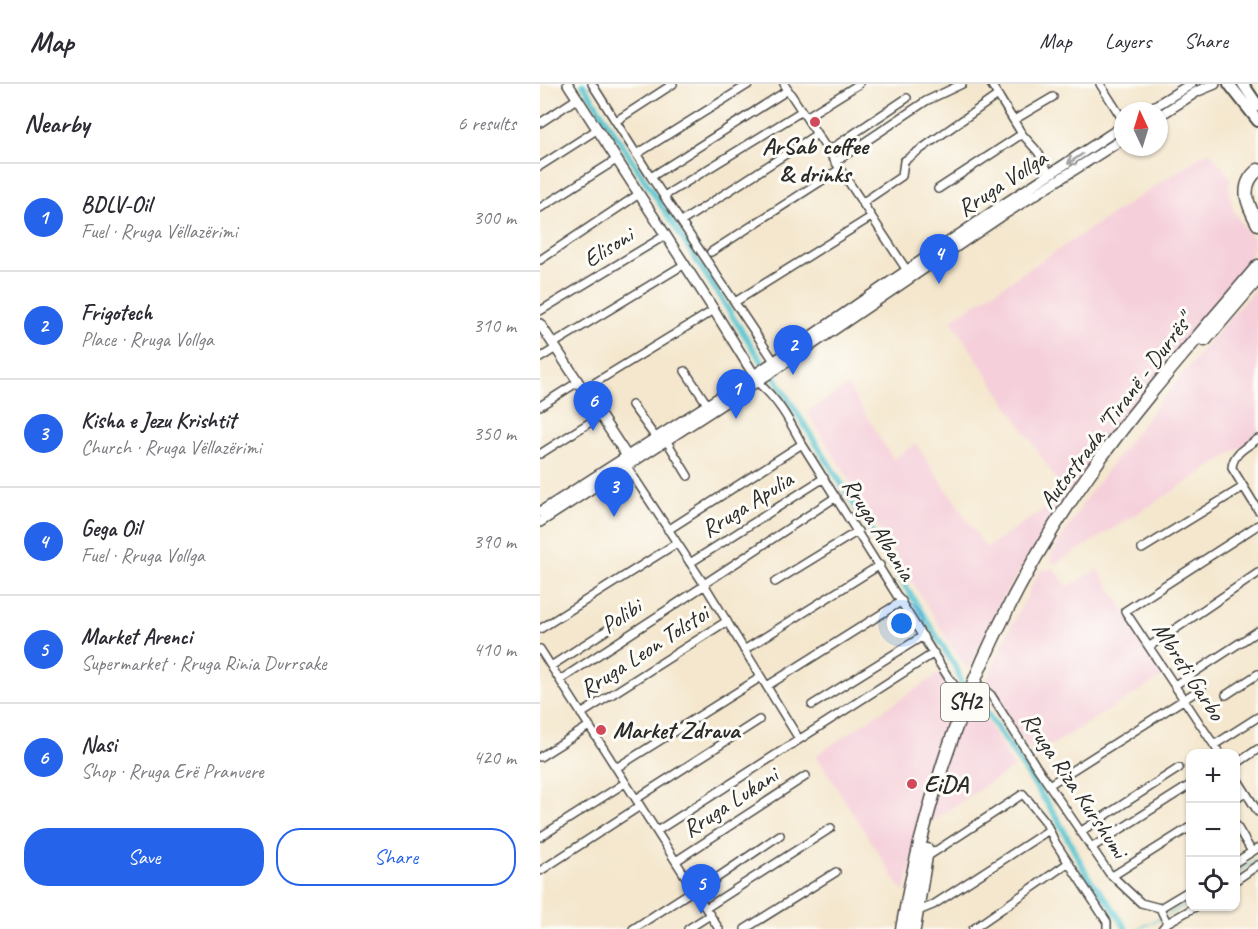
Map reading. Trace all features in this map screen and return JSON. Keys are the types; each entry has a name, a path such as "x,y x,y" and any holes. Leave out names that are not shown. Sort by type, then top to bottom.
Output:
{"highway":[{"path":"1257,170 1246,189 1246,199 1258,225"},
{"path":"1255,278 1258,256"},
{"name":"Autostrada \"Tiranë - Durrës\"","path":"914,929 925,858 950,768 980,686 1020,601 1070,514 1131,431 1255,278"},
{"name":"Autostrada \"Tiranë - Durrës\"","path":"902,929 908,894 943,762 965,699 1016,591 1059,517 1122,429 1255,278"}],"main road":[{"path":"569,84 757,377"},
{"path":"1162,102 1191,84"},
{"path":"1168,110 1198,91 1215,84"},
{"path":"1229,84 1258,120"},
{"path":"1243,84 1258,106"},
{"name":"Rruga Vollga","path":"909,274 998,208 1114,132"},
{"name":"Rruga Vollga","path":"757,377 909,274 1114,145"},
{"path":"540,324 627,461"},
{"path":"540,522 656,438 707,405 757,377"},
{"path":"540,512 666,440 757,377"}],"street":[{"path":"592,84 774,364"},
{"path":"616,121 673,84"},
{"path":"637,154 748,84"},
{"path":"664,196 859,84"},
{"path":"711,252 837,166 926,101 962,84"},
{"path":"991,84 1022,134 1038,152 1050,176"},
{"path":"1100,84 1114,106"},
{"path":"651,177 785,86 909,274"},
{"path":"862,203 904,174 902,165 904,161 998,95"},
{"path":"1014,120 1053,97"},
{"path":"540,123 578,98"},
{"path":"828,151 907,98"},
{"path":"540,166 598,129"},
{"path":"681,222 817,134"},
{"path":"938,189 1022,134"},
{"path":"540,208 616,160"},
{"path":"540,260 639,194"},
{"path":"735,302 872,217"},
{"name":"Elisoni","path":"540,312 666,235"},
{"path":"540,358 555,346 685,264"},
{"path":"540,406 580,386 714,310"},
{"path":"685,371 707,405"},
{"name":"Rruga Albania","path":"757,377 782,408 922,636 965,699"},
{"path":"632,405 656,438"},
{"path":"540,454 600,416"},
{"path":"1258,439 1236,454 1232,468 1258,510"},
{"path":"666,440 688,476"},
{"path":"668,530 802,444"},
{"path":"627,461 799,739"},
{"name":"Rruga Apulia","path":"690,563 824,478"},
{"path":"1142,549 1243,488"},
{"name":"Polibi","path":"560,680 836,497"},
{"name":"Mbreti Garbo","path":"1217,749 1125,611 1258,525"},
{"path":"775,582 858,531"},
{"path":"540,630 677,543"},
{"path":"744,650 879,565"},
{"path":"1150,646 1258,573"},
{"path":"767,686 902,601"},
{"name":"Rruga Leon Tolstoi","path":"582,714 727,621"},
{"path":"551,666 610,628"},
{"path":"1175,685 1258,631"},
{"path":"812,705 922,636"},
{"path":"540,649 719,929"},
{"path":"657,831 934,653"},
{"path":"1227,695 1258,674"},
{"path":"616,768 761,677"},
{"name":"Rruga Riza Kurshumi","path":"980,686 991,695 1109,873 1114,875 1141,903 1163,919"},
{"path":"1049,785 1202,688"},
{"path":"1214,745 1258,717"},
{"path":"540,871 759,720"},
{"path":"540,757 589,726"},
{"path":"1240,761 1258,749"},
{"path":"1080,832 1179,768"},
{"name":"Rruga Lukani","path":"676,861 806,776"},
{"path":"540,837 625,783"},
{"path":"1240,784 1255,801 1258,812"},
{"path":"1091,848 1186,788"},
{"path":"1240,795 1245,792"},
{"path":"925,858 1023,794 1045,821 1068,863 1105,920 1107,929"},
{"path":"688,929 708,911 831,828"},
{"path":"916,913 933,905 1049,830"},
{"path":"1114,875 1186,830"},
{"path":"1240,830 1255,850 1240,859"},
{"path":"633,929 780,835"},
{"path":"973,929 1068,863"},
{"path":"1240,877 1258,865"},
{"path":"745,929 836,872"},
{"path":"1163,919 1186,895"},
{"path":"1163,919 1186,910"}],"shaded area":[{"path":"1209,151 1230,177 1229,189 1233,210 1254,241 1248,265 1071,493 1064,491 951,320"},
{"path":"1258,289 1258,436 1054,565 1050,557 1087,497 1154,409 1223,325 1254,290"},
{"path":"848,386 893,459 916,444 986,548 1060,498 1065,500 1002,599 968,669 807,412"},
{"path":"1053,568 1068,587 1098,569 1165,675 1034,756 985,685 1009,630 1040,571"},
{"path":"940,673 979,708 1014,767 921,828 904,893 816,755"}],"waterway":[{"path":"583,84 760,359 774,376 957,669 961,683"},
{"path":"983,707 1057,818 1088,877 1110,904 1126,929"},
{"path":"1240,870 1258,859"},
{"path":"1168,915 1186,904"},
{"path":"1138,929 1161,918"}],"place":[{"name":"ArSab coffee & drinks","path":"815,122"},
{"name":"Gega Oil","path":"939,284"},
{"name":"Frigotech","path":"793,375"},
{"name":"BDLV-Oil","path":"736,419"},
{"name":"Nasi","path":"593,431"},
{"name":"Kisha e Jezu Krishtit","path":"614,517"},
{"name":"Market Zdrava","path":"601,730"},
{"name":"EiDA","path":"912,784"},
{"name":"Market Arenci","path":"701,914"}]}
